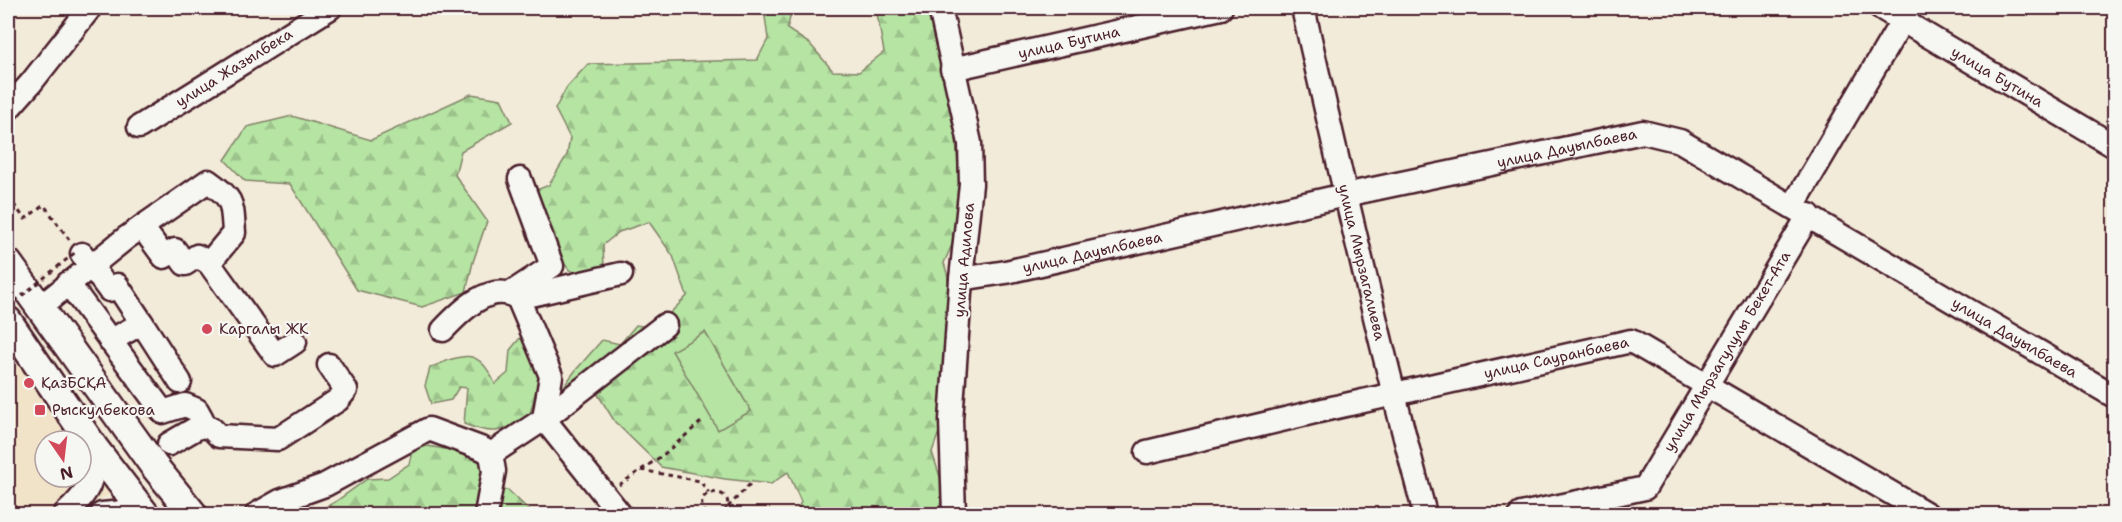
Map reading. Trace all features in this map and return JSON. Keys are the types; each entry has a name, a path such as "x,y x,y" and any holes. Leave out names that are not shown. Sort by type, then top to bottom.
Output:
{"main road":[{"path":"14,272 154,466 193,514"},
{"path":"8,319 95,448 144,514"}],"street":[{"path":"8,109 90,8"},
{"name":"улица Жазылбека","path":"139,127 330,8"},
{"name":"улица Адилова","path":"940,8 970,143 970,183 951,420 954,514"},
{"name":"улица Бутина","path":"952,69 1221,8"},
{"name":"улица Мырзагалиева","path":"1303,8 1345,195 1393,394 1425,514"},
{"name":"улица Бутина","path":"1881,8 1906,14 2115,146"},
{"name":"улица Мырзагулулы Бекет-Ата","path":"1521,514 1645,488 1708,386 1906,14"},
{"name":"улица Дауылбаева","path":"961,279 1006,272 1345,195 1643,132 1680,141 2115,396"},
{"path":"514,296 552,266 520,180"},
{"path":"91,265 208,181 227,194 232,211 234,233 209,262"},
{"path":"142,227 164,257 175,250 185,264 197,256 209,262 275,356 294,342"},
{"path":"39,308 82,253 109,290 117,285 180,382"},
{"path":"8,254 14,272"},
{"path":"443,330 464,308 497,292 514,296 621,274"},
{"path":"62,278 163,412 185,405 197,410 202,419 200,426"},
{"path":"514,296 551,376 544,419 620,514"},
{"path":"110,341 142,323"},
{"path":"491,454 544,419 665,325"},
{"name":"улица Сауранбаева","path":"1147,452 1631,341 1927,514"},
{"path":"138,379 167,363"},
{"path":"169,444 200,426 211,428 219,436 278,439 338,400 346,390 329,365"},
{"path":"256,514 280,501 325,485 429,429 491,454 494,471 486,514"},
{"path":"65,514 80,501 90,486 95,448"},
{"path":"102,514 124,512 144,514"}],"path":[{"path":"8,197 25,219 44,205 77,251 8,319"},
{"path":"605,496 663,455 701,422"},
{"path":"639,470 700,481 709,493 722,494 727,500 727,509"},
{"path":"723,514 753,481"},
{"path":"706,514 702,504 703,499 709,493"}],"shaded area":[{"name":"ҚазБСҚА","path":"8,322 83,429 33,429 33,489 93,489 93,443 123,486 75,514 8,514"}],"green space":[{"path":"790,8 792,10 787,29 810,44 833,71 859,72 884,52 876,8 924,8 936,25 954,112 962,222 944,263 955,301 939,432 932,452 944,489 938,514 795,514 801,502 788,472 771,484 725,479 661,467 615,422 597,393 571,406 553,401 602,340 620,344 636,325 655,328 687,296 673,256 649,222 619,232 603,245 604,267 582,275 569,270 545,237 532,192 549,185 567,155 570,138 555,109 567,87 588,64 757,60 768,39 764,9"},
{"path":"471,94 501,99 512,122 461,151 455,175 487,221 466,292 422,307 357,290 290,184 245,181 225,160 247,127 292,116 371,140"},
{"path":"705,332 751,411 718,430 672,351"},
{"path":"520,338 534,348 545,381 533,402 529,418 497,431 483,430 464,424 467,388 459,387 451,400 431,404 425,386 430,368 451,359 469,356 483,364 495,384 508,373 510,350"},
{"path":"427,446 463,452 484,461 484,490 508,490 531,512 529,514 303,514 306,511 322,509 335,502 367,479 388,478 409,464 412,451"}],"place":[{"name":"Каргалы ЖК","path":"207,329"},
{"name":"ҚазБСҚА","path":"29,383"},
{"name":"Рыскулбекова","path":"40,410"}]}
